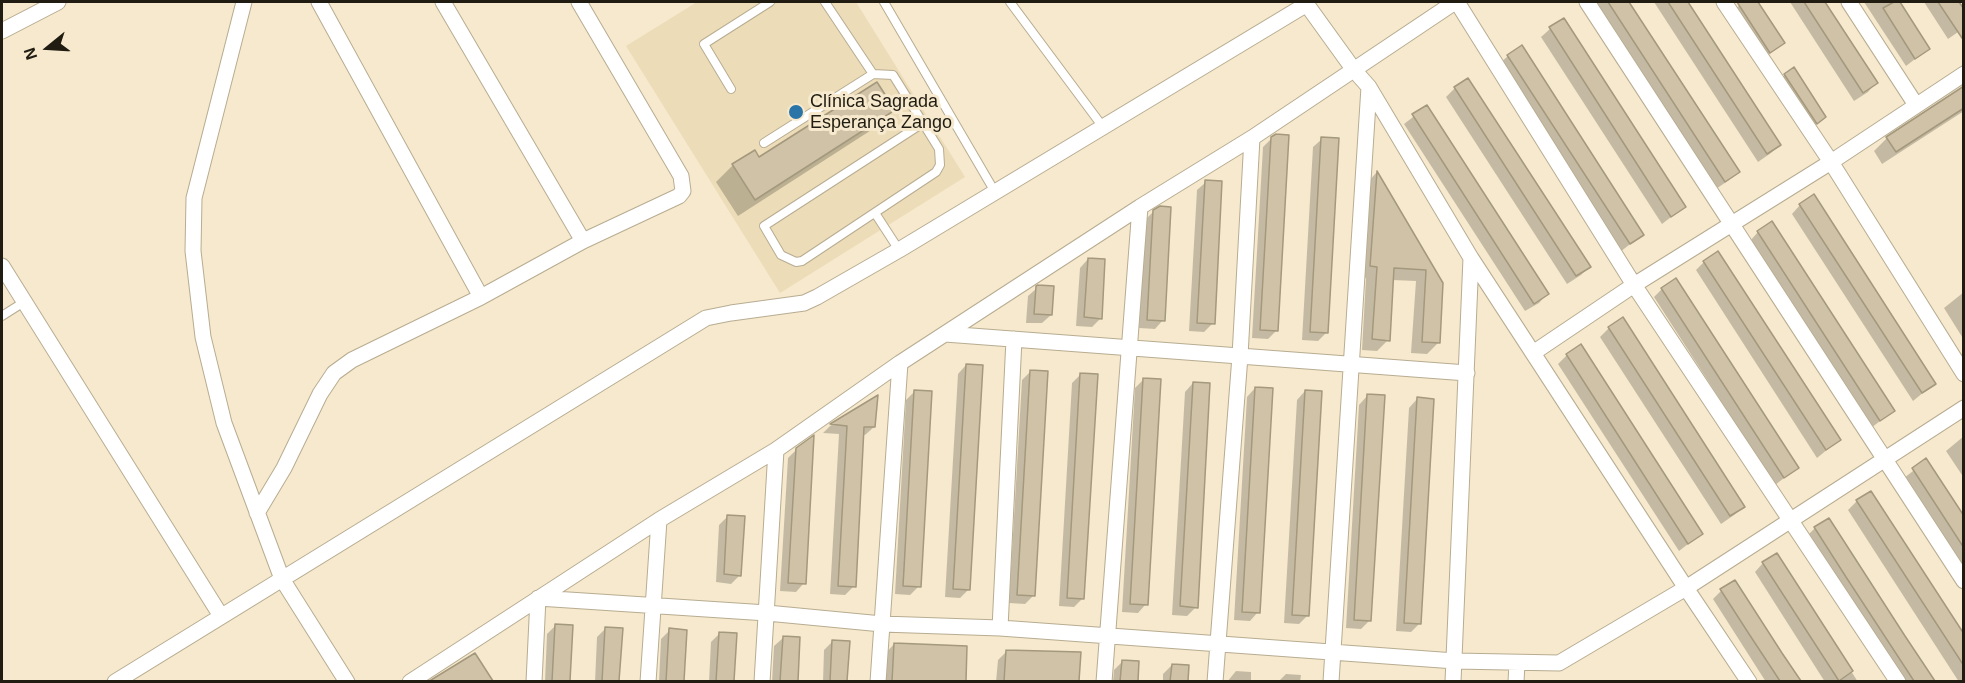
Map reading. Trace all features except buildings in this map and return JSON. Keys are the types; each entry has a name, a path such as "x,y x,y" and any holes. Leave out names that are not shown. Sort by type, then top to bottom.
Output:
{"street":[{"path":"2,31 58,2"},
{"path":"244,2 194,198 193,251 203,337 224,423 282,579 347,681"},
{"path":"318,2 482,297"},
{"path":"443,2 583,241"},
{"path":"257,513 284,468 320,394 334,373 352,360 482,297 583,241 679,196 683,191 684,184 681,176 579,2"},
{"path":"410,681 659,520 776,450 900,363 1140,207 1252,138 1456,2 1634,285 1898,681"},
{"path":"1587,2 1964,580"},
{"path":"1724,2 1831,162 1964,374"},
{"path":"1850,2 1916,105"},
{"path":"115,681 706,318 731,312 804,303 899,250 1306,3 1354,70 1369,87 1471,258 1749,681"},
{"path":"1533,352 1634,285 1831,162 1964,74"},
{"path":"1331,681 1369,87"},
{"path":"1215,681 1240,356 1252,138"},
{"path":"1104,681 1140,207"},
{"path":"1453,681 1471,258"},
{"path":"2,266 221,616"},
{"path":"945,334 1467,373"},
{"path":"1000,628 1014,339"},
{"path":"878,681 900,363"},
{"path":"538,598 766,613 882,624 1000,628 1455,661 1559,663 1686,588 1964,408"},
{"path":"762,681 776,450"},
{"path":"648,681 659,520"},
{"path":"534,681 538,598"},
{"path":"1516,681 1517,663"}],"lane":[{"path":"731,89 704,44 770,2"},
{"path":"825,2 873,74"},
{"path":"884,2 995,192"},
{"path":"1010,2 1103,127"},
{"path":"764,143 873,74 893,75 923,123 939,149 940,165 936,172 802,261 796,262 781,255 764,226 923,123"},
{"path":"875,213 899,250"},
{"path":"2,316 24,302"}],"shaded area":[{"name":"Clínica Sagrada Esperança Zango","path":"697,2 856,2 965,177 780,293 626,46"}],"place":[{"name":"Clínica Sagrada Esperança Zango","path":"796,112"}]}
